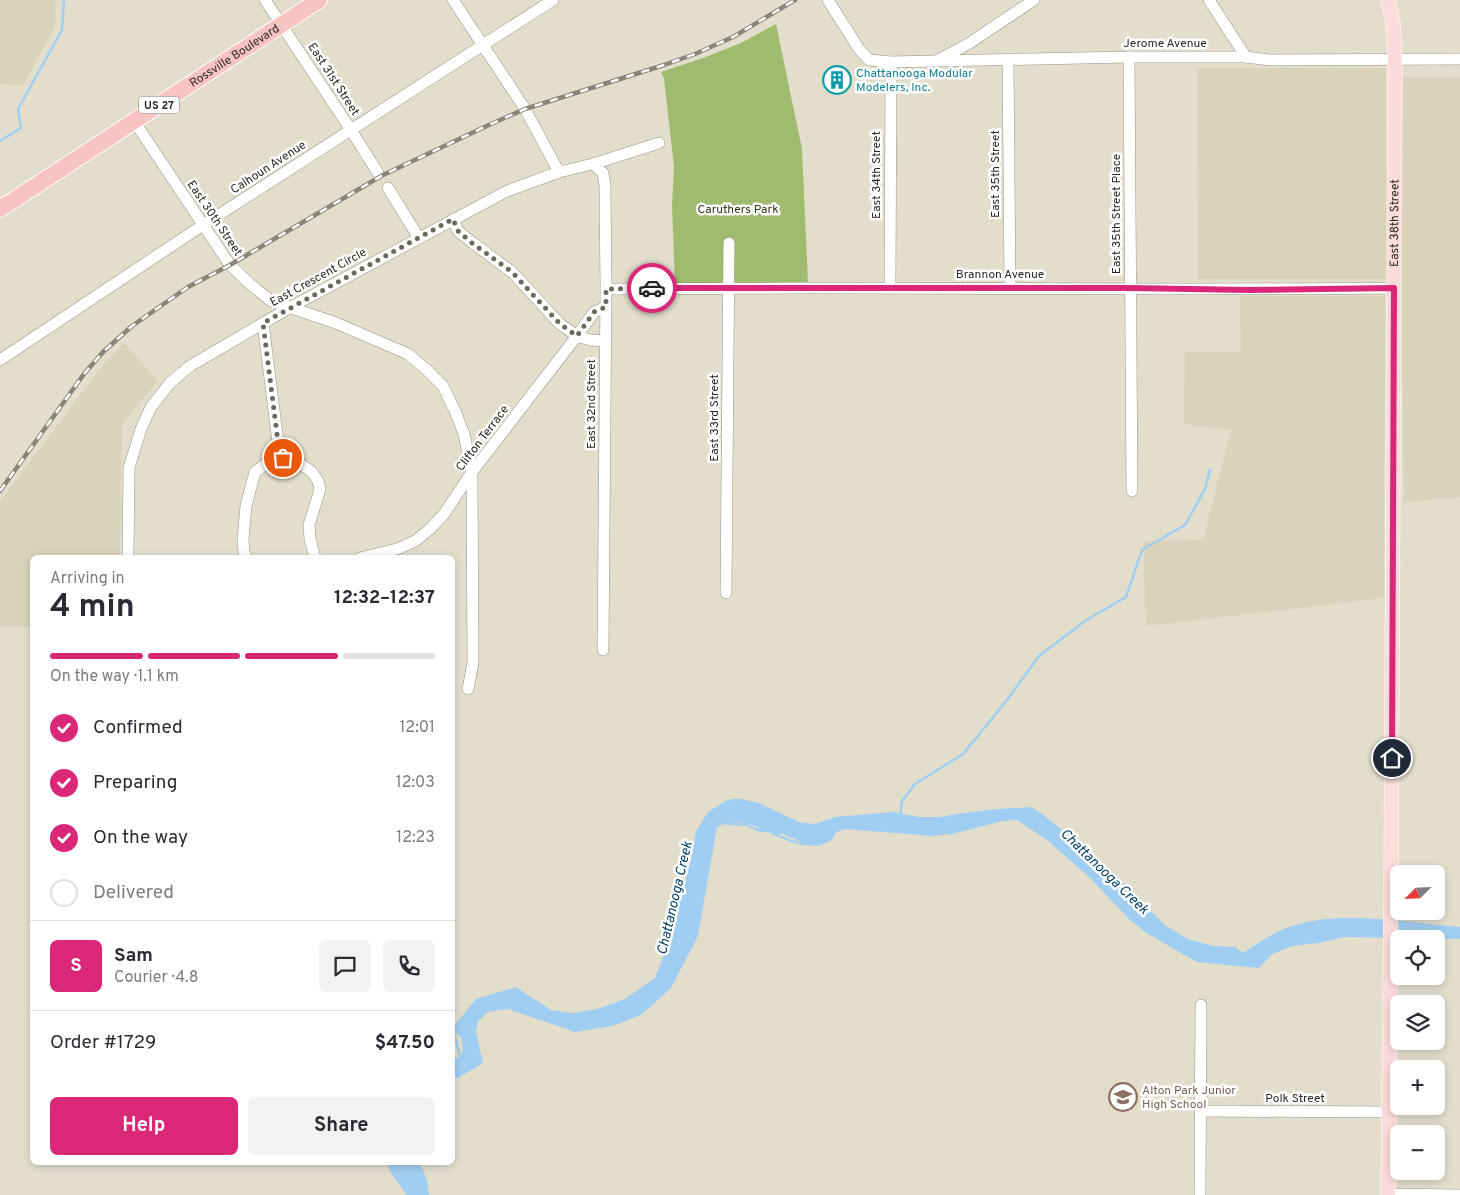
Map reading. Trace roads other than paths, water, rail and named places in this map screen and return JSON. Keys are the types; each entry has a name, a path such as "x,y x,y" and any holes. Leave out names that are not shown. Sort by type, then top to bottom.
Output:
{"highway":[{"name":"Rossville Boulevard","path":"0,209 318,0"}],"main road":[{"name":"East 38th Street","path":"1388,0 1393,21 1395,59 1388,1195"}],"street":[{"name":"East 31st Street","path":"266,0 378,173"},
{"path":"453,0 525,109 559,172"},
{"name":"Calhoun Avenue","path":"0,360 202,225 553,0"},
{"name":"Jerome Avenue","path":"828,0 859,49 869,60 891,62 1129,57 1246,57 1270,60 1460,59"},
{"path":"937,61 968,44 1017,5 1034,0"},
{"path":"1209,0 1246,57"},
{"name":"East 35th Street Place","path":"1129,57 1132,491"},
{"name":"East 35th Street","path":"1008,60 1010,288"},
{"name":"East 34th Street","path":"890,288 891,62"},
{"name":"East 30th Street","path":"134,121 202,225 230,265 243,278 271,301 336,323 408,354 443,386 464,434 472,472 473,662 468,690"},
{"name":"East Crescent Circle","path":"128,555 129,468 141,429 151,407 171,382 190,366 289,308 507,191 559,172 659,144"},
{"name":"East 32nd Street","path":"593,164 603,173 605,186 606,307 603,650"},
{"path":"388,188 419,238"},
{"path":"453,219 458,231 512,272 560,324 577,336 590,340 605,341"},
{"name":"East 33rd Street","path":"726,593 729,243"},
{"name":"Brannon Avenue","path":"606,289 1130,288 1248,290 1394,288"},
{"name":"Clifton Terrace","path":"372,555 397,549 415,541 430,529 444,514 472,472 594,312 606,307"},
{"path":"263,323 280,458"},
{"path":"245,555 243,539 246,506 255,472 271,460 280,458 298,462 312,472 318,481 320,489 309,525 314,555"},
{"path":"1200,1195 1202,1111 1201,1005"},
{"name":"Polk Street","path":"1202,1111 1388,1112"},
{"path":"1388,1195 1460,1194"}],"water":[{"path":"732,799 741,799 759,803 799,822 815,824 835,817 892,812 919,817 941,817 998,809 1032,807 1087,850 1166,926 1188,939 1213,946 1235,947 1243,953 1265,938 1289,927 1308,922 1351,918 1396,920 1460,927 1460,939 1445,939 1445,930 1390,930 1390,938 1344,937 1293,946 1272,954 1259,968 1197,962 1148,934 1130,920 1091,879 1047,840 1017,820 1003,821 952,834 934,836 844,829 835,833 833,839 813,846 783,834 768,832 750,824 731,823 717,827 698,936 671,988 641,1015 612,1026 575,1032 508,1009 488,1012 478,1021 476,1032 483,1063 458,1078 455,1077 455,1058 460,1057 463,1051 461,1037 455,1032 455,1025 476,999 516,987 551,1010 572,1013 597,1009 625,999 655,978 665,952 691,860 696,831 708,812 724,802"},
{"path":"388,1165 421,1165 427,1180 429,1195 405,1195 389,1170"}],"waterway":[{"path":"0,141 21,128 18,109 62,30 64,0"},
{"path":"900,817 902,801 915,784 963,754 1007,700 1039,656 1085,621 1126,597 1142,550 1185,525 1205,489 1210,470"},
{"name":"Chattanooga Creek","path":"724,823 748,825 757,830 766,831"},
{"name":"Chattanooga Creek","path":"772,833 793,842 806,844"},
{"name":"Chattanooga Creek","path":"455,1038 461,1059"}],"railway":[{"path":"0,491 84,374 103,352 132,326 188,287 230,265 383,175 525,109 695,54 733,37 795,0"}],"place":[{"name":"Chattanooga Modular Modelers, Inc.","path":"837,80"},
{"name":"Alton Park Junior High School","path":"1123,1097"}],"park label":[{"name":"Caruthers Park","path":"738,209"}]}
